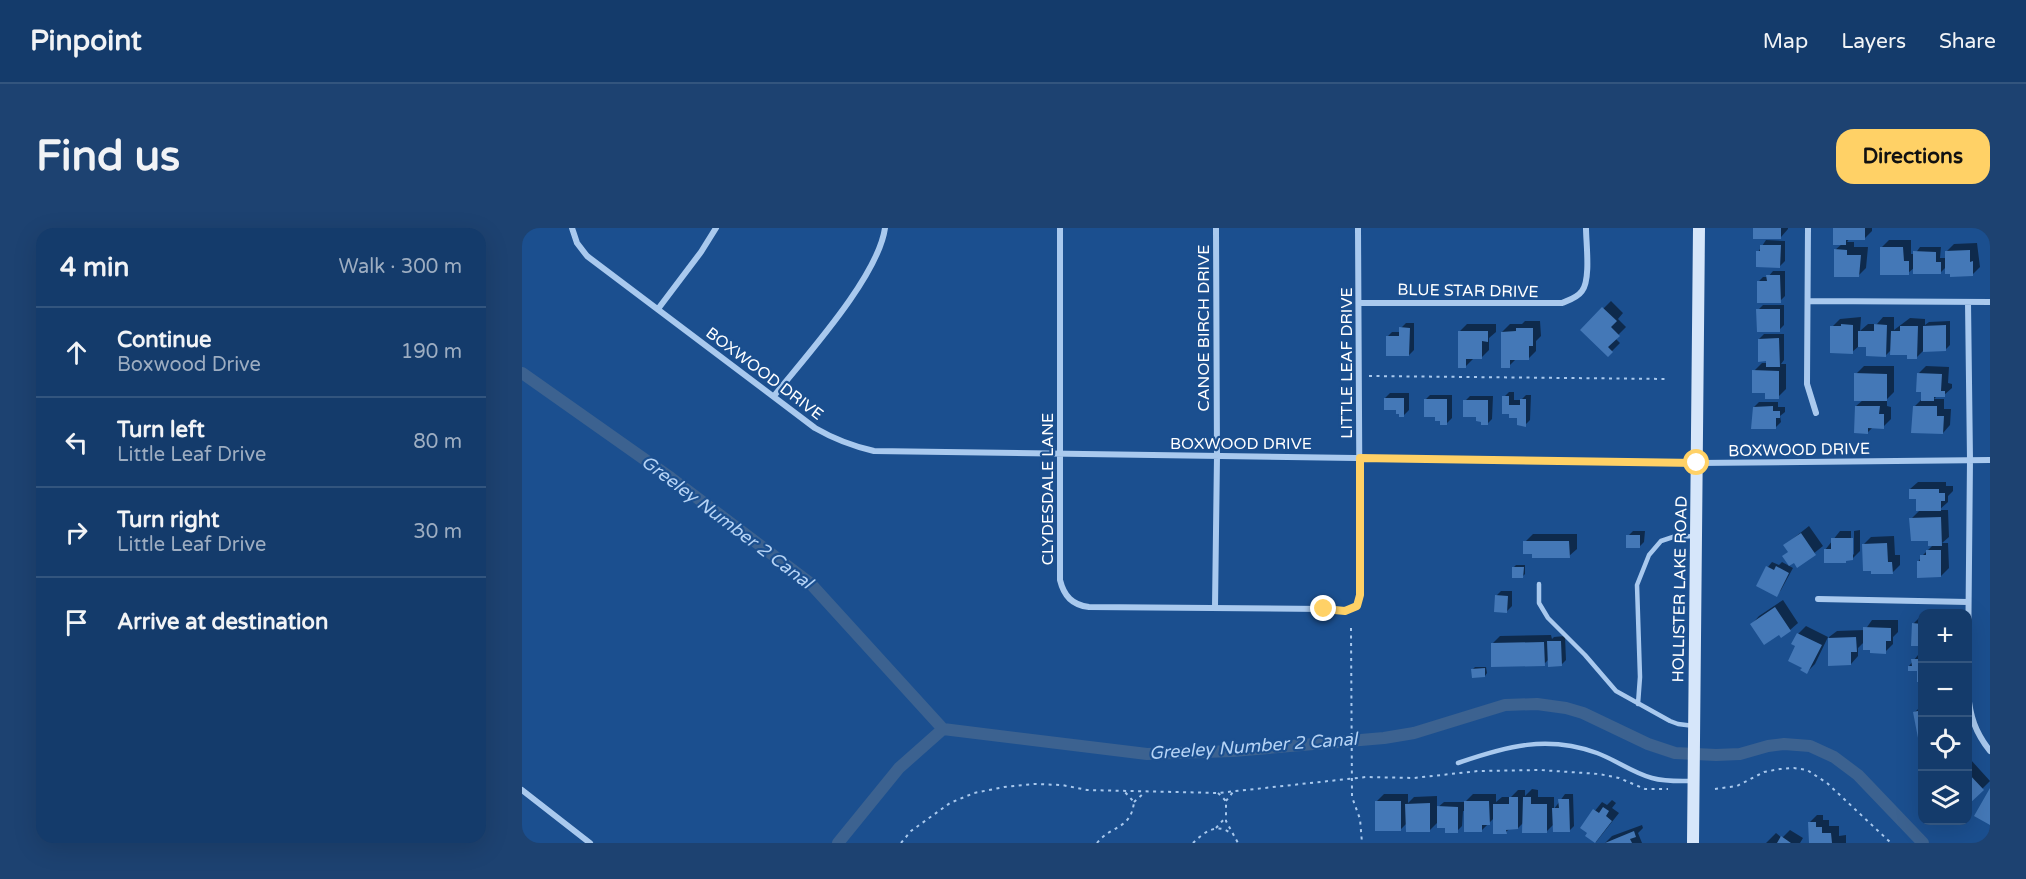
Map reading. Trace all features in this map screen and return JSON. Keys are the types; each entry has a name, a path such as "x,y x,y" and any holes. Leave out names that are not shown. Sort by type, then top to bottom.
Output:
{"street":[{"name":"BOXWOOD DRIVE","path":"572,228 577,243 587,256 815,428 852,447 874,451 1697,463 1990,460"},
{"path":"658,309 716,228"},
{"path":"774,396 858,288 877,255 885,228"},
{"name":"CLYDESDALE LANE","path":"1060,228 1060,580 1064,593 1071,601 1080,606 1089,607 1215,607"},
{"name":"CANOE BIRCH DRIVE","path":"1215,607 1216,228"},
{"name":"LITTLE LEAF DRIVE","path":"1215,607 1345,611 1357,606 1360,595 1358,228"},
{"name":"BLUE STAR DRIVE","path":"1359,303 1546,305 1562,303 1583,290 1587,280 1586,228"},
{"name":"HOLLISTER LAKE ROAD","path":"1693,843 1699,228"},
{"path":"1808,228 1807,384 1816,413"},
{"path":"1808,301 1990,302"},
{"path":"1968,302 1970,460 1968,663"},
{"path":"1818,599 1968,602"},
{"path":"1971,717 1979,737 1990,751"},
{"path":"522,790 590,843"}],"lane":[{"path":"1638,704 1640,677 1637,585 1648,555 1661,542 1673,537 1697,536"},
{"path":"1539,584 1539,603 1548,618 1585,655 1616,691 1670,721 1694,730"},
{"path":"1458,763 1497,749 1518,745 1558,744 1599,754 1651,778 1667,781 1694,777"}],"path":[{"path":"1369,376 1668,379"},
{"path":"1351,628 1352,797 1360,819 1362,843"},
{"path":"1715,789 1737,786 1764,772 1794,768 1807,770 1827,783 1891,843"},
{"path":"901,843 911,831 950,803 974,793 1034,784 1124,791 1218,793 1352,778 1414,778 1478,771 1540,770 1599,774 1619,778 1645,789 1655,791 1671,789"},
{"path":"1124,791 1134,802"},
{"path":"1233,791 1226,801 1226,817 1231,833 1238,843"},
{"path":"1097,843 1127,822 1133,812 1134,802 1146,792"},
{"path":"1218,793 1226,801"},
{"path":"1193,843 1216,828 1226,817"},
{"path":"1216,828 1225,829 1231,833"}],"building":[{"path":"1753,228 1781,228 1781,239 1753,239"},
{"path":"1833,228 1865,228 1865,240 1846,240 1846,245 1833,245"},
{"path":"1760,245 1781,245 1780,268 1756,267 1756,251 1760,251"},
{"path":"1880,247 1903,247 1904,261 1909,261 1909,275 1880,275"},
{"path":"1834,249 1847,250 1847,255 1861,255 1859,277 1834,277"},
{"path":"1970,250 1973,276 1950,277 1950,274 1945,274 1945,251"},
{"path":"1913,251 1936,252 1936,262 1941,262 1941,274 1913,274"},
{"path":"1766,275 1780,275 1781,303 1757,303 1757,281 1767,281"},
{"path":"1602,307 1617,321 1611,327 1620,336 1608,347 1613,352 1608,357 1580,330"},
{"path":"1756,309 1780,309 1780,332 1757,332"},
{"path":"1841,324 1853,325 1853,354 1830,353 1830,326 1841,326"},
{"path":"1874,324 1887,325 1886,357 1866,356 1866,347 1858,347 1858,331 1874,331"},
{"path":"1946,325 1946,351 1923,352 1923,326"},
{"path":"1900,326 1918,326 1917,359 1907,359 1907,355 1890,355 1891,331 1900,331"},
{"path":"1399,327 1410,328 1409,356 1386,356 1386,336 1399,336"},
{"path":"1516,328 1533,328 1533,346 1529,346 1529,360 1510,360 1510,368 1501,368 1501,332 1516,331"},
{"path":"1458,331 1488,331 1488,342 1482,341 1482,359 1466,359 1466,368 1458,368"},
{"path":"1779,338 1780,367 1766,367 1766,361 1758,362 1758,339"},
{"path":"1752,370 1779,371 1779,399 1765,399 1765,393 1752,393"},
{"path":"1854,373 1887,374 1887,401 1854,401"},
{"path":"1917,373 1942,374 1941,391 1945,391 1945,397 1934,397 1934,401 1921,401 1921,392 1916,392"},
{"path":"1502,396 1509,396 1509,405 1520,405 1520,399 1526,399 1526,427 1517,425 1517,418 1509,418 1509,414 1502,414"},
{"path":"1384,398 1404,398 1404,417 1399,417 1396,410 1384,410"},
{"path":"1424,399 1447,399 1447,425 1440,425 1440,421 1435,421 1435,417 1424,417"},
{"path":"1463,400 1488,400 1488,425 1481,425 1481,422 1476,421 1476,417 1463,417"},
{"path":"1773,406 1773,411 1780,411 1780,418 1776,418 1776,429 1751,429 1753,407"},
{"path":"1855,406 1880,406 1879,414 1884,414 1884,429 1868,428 1868,434 1854,433"},
{"path":"1913,406 1937,406 1937,416 1944,416 1943,434 1911,433"},
{"path":"1909,489 1939,489 1939,493 1945,493 1945,501 1941,501 1941,511 1916,511 1916,499 1909,499"},
{"path":"1941,517 1942,546 1928,546 1928,541 1911,541 1909,518"},
{"path":"1801,533 1816,555 1797,568 1794,563 1789,566 1782,556 1788,552 1783,545"},
{"path":"1626,535 1640,535 1640,548 1626,548"},
{"path":"1831,538 1853,538 1853,560 1846,561 1846,563 1824,563 1824,549 1831,549"},
{"path":"1523,541 1569,541 1570,558 1532,558 1532,554 1523,554"},
{"path":"1887,543 1888,562 1892,562 1893,574 1871,574 1871,571 1863,571 1862,544"},
{"path":"1926,550 1941,550 1941,577 1917,578 1917,561 1920,561 1920,555 1926,555"},
{"path":"1766,566 1774,570 1776,566 1789,573 1777,597 1756,586"},
{"path":"1512,567 1524,567 1523,578 1512,578"},
{"path":"1495,595 1508,596 1507,613 1494,612"},
{"path":"1775,607 1791,631 1781,638 1779,635 1764,645 1750,624"},
{"path":"1912,623 1918,624 1918,646 1911,646"},
{"path":"1863,627 1891,628 1891,641 1886,641 1886,654 1863,650"},
{"path":"1797,633 1822,645 1807,674 1800,670 1802,668 1788,661 1795,646 1791,644"},
{"path":"1856,637 1857,652 1851,652 1851,665 1828,666 1828,638"},
{"path":"1547,641 1561,641 1562,666 1548,667"},
{"path":"1544,642 1545,666 1491,667 1491,643"},
{"path":"1911,659 1918,659 1918,682 1917,671 1908,671 1908,666 1912,666"},
{"path":"1485,668 1485,677 1472,678 1471,669"},
{"path":"1918,711 1918,738 1913,712"},
{"path":"1972,777 1984,790 1972,801"},
{"path":"1990,788 1990,825 1974,816"},
{"path":"1509,797 1518,797 1518,829 1506,830 1507,834 1493,834 1493,804 1509,804"},
{"path":"1523,797 1531,797 1531,804 1547,804 1547,833 1522,833"},
{"path":"1558,799 1569,799 1570,832 1553,832 1552,808 1559,808"},
{"path":"1375,801 1401,801 1401,831 1375,831"},
{"path":"1464,801 1489,801 1490,825 1482,825 1482,832 1464,832"},
{"path":"1430,803 1430,832 1406,832 1405,804"},
{"path":"1437,806 1458,807 1458,833 1445,833 1445,828 1437,828"},
{"path":"1603,807 1609,811 1606,816 1612,821 1595,843 1585,836 1587,833 1580,828 1593,809 1599,813"},
{"path":"1808,822 1816,822 1816,827 1822,827 1822,833 1831,833 1832,843 1809,843"},
{"path":"1634,831 1636,837 1630,839 1632,843 1605,843"},
{"path":"1781,836 1791,843 1777,843"}],"waterway":[{"name":"Greeley Number 2 Canal","path":"522,373 671,478 810,583 943,729 1147,754 1233,751 1384,738 1414,733 1505,705 1537,704 1583,713 1648,744 1675,753 1740,754 1784,744 1810,746 1834,757 1858,775 1923,843"},
{"path":"838,843 899,768 943,729"}],"route":[{"path":"1324,609 1345,611 1357,606 1360,595 1360,458 1697,463"}]}
